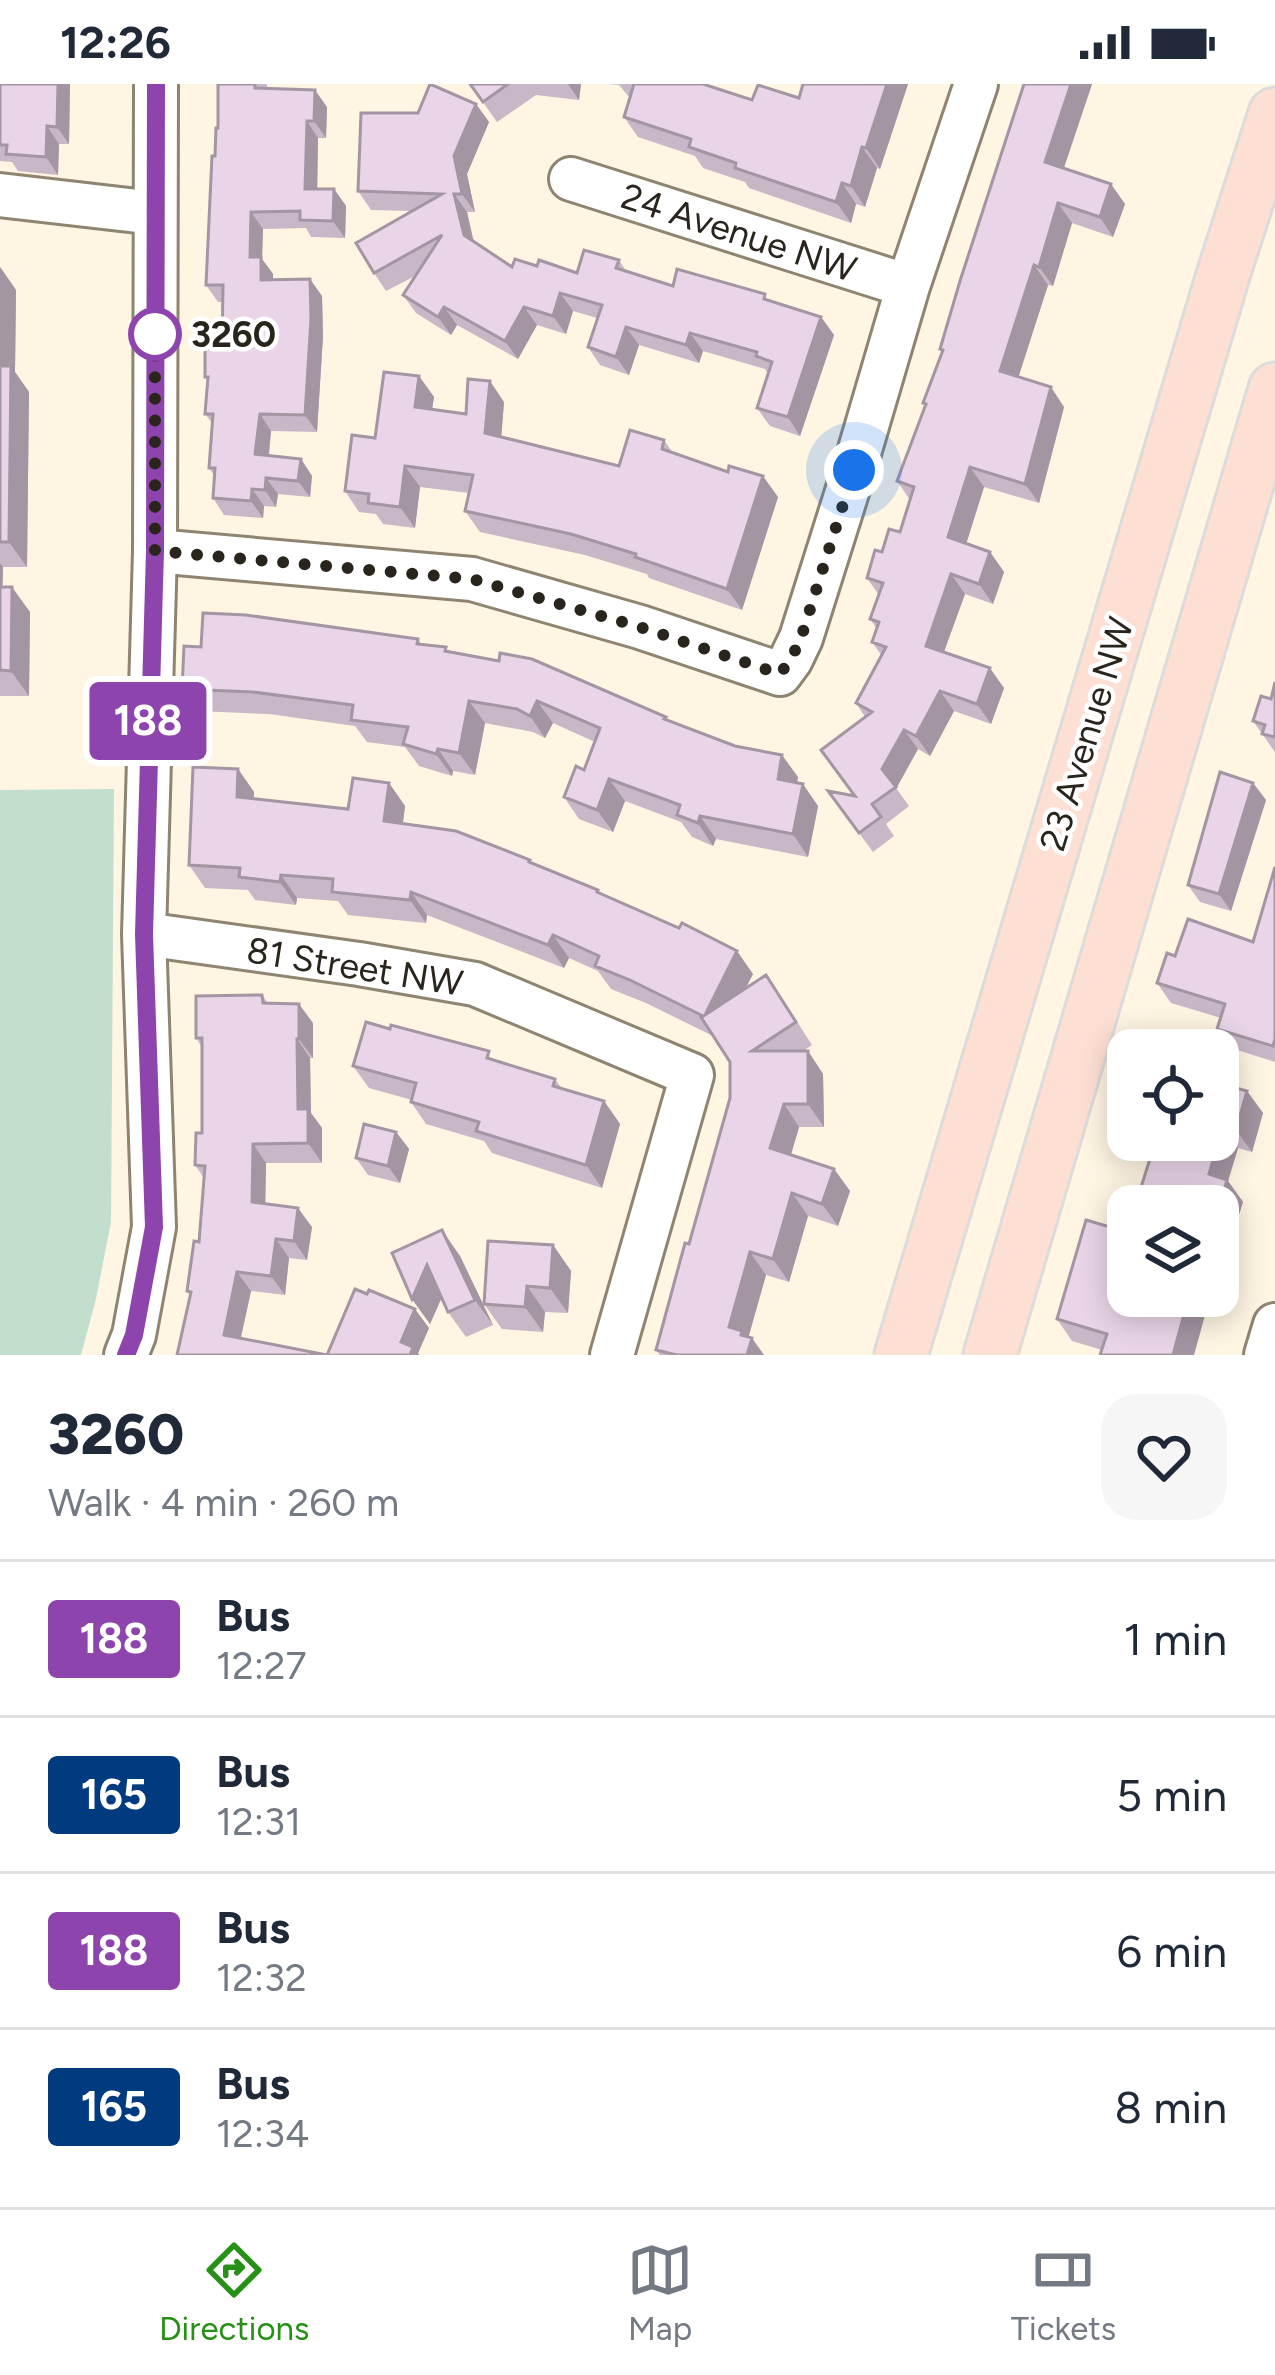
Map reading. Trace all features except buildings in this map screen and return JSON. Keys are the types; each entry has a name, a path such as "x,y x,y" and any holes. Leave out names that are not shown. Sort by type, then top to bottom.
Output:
{"main road":[{"name":"23 Avenue NW","path":"901,1355 1275,114"},
{"path":"989,1355 1275,389"}],"street":[{"path":"126,1355 154,1227 144,934 155,551 156,84"},
{"path":"155,551 472,579 640,627 780,674 801,638 908,286 976,84"},
{"name":"24 Avenue NW","path":"571,179 908,286"},
{"path":"0,195 155,213"},
{"name":"81 Street NW","path":"144,934 475,984 692,1075 612,1355"},
{"path":"1266,1355 1275,1324"}],"green space":[{"path":"114,789 111,1222 96,1299 81,1355 0,1355 0,790"}],"bus line":[{"name":"188","path":"126,1355 154,1227 144,934 155,551 156,84"}],"place":[{"name":"3260","path":"155,334"}],"route":[{"path":"155,334 155,551 472,579 640,627 780,674 801,638 854,470"}]}
